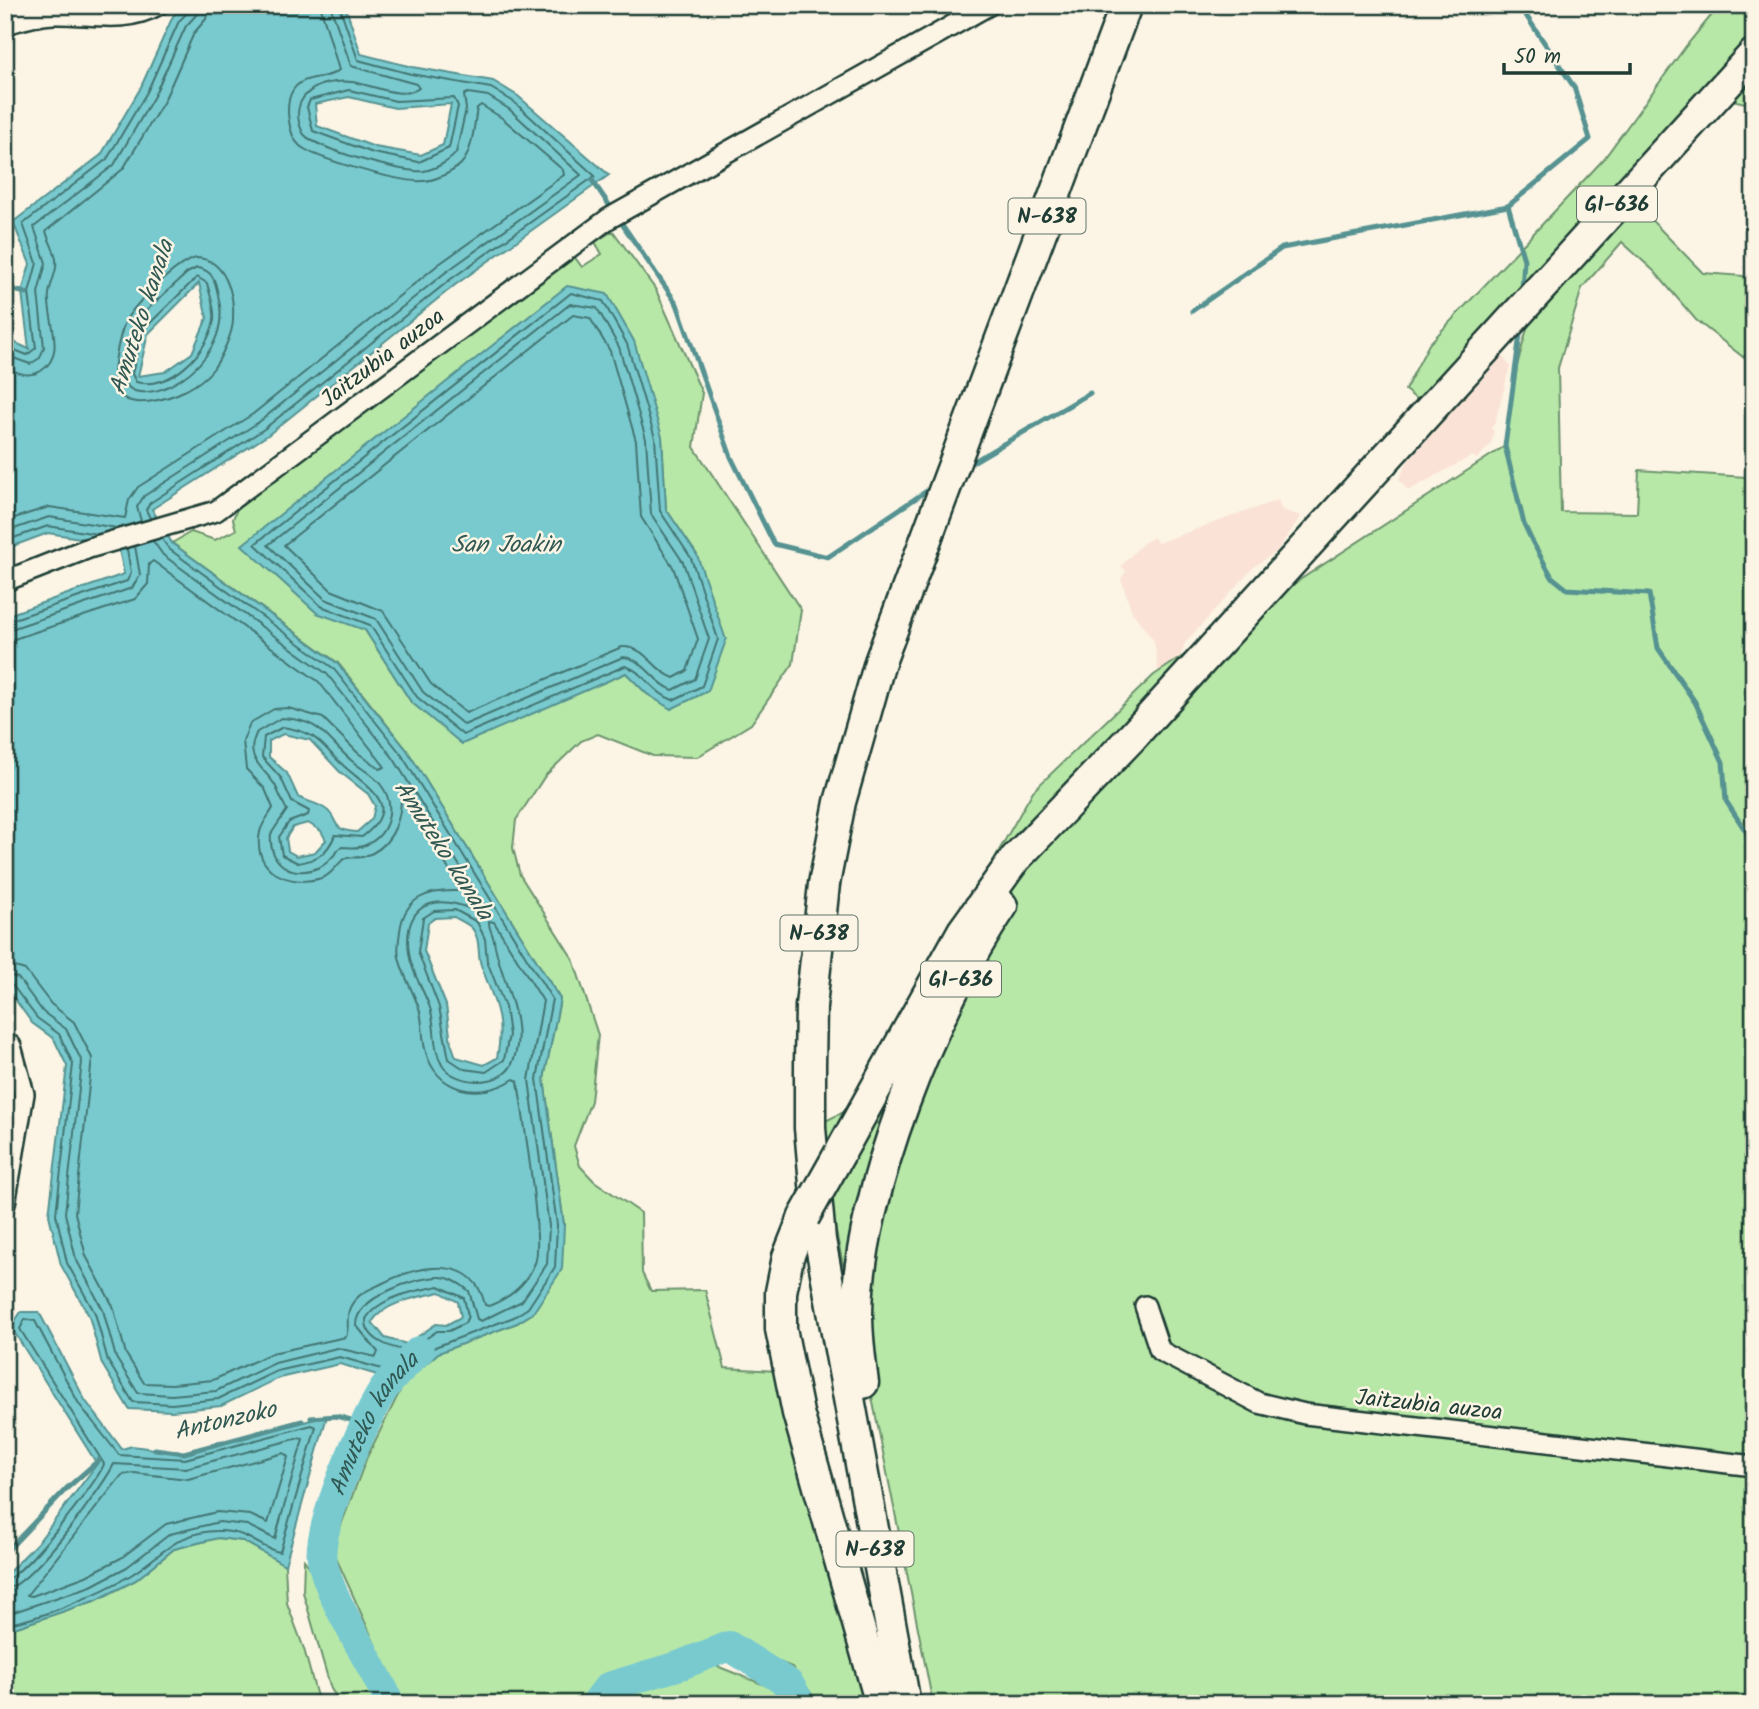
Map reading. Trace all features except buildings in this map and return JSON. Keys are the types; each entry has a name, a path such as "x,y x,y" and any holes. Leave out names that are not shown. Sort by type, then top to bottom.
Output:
{"main road":[{"name":"N-638","path":"905,1704 820,1240 810,1128 811,1006 824,884 840,802 880,662 1126,5"},
{"name":"GI-636","path":"881,1704 798,1413 781,1329 781,1292 788,1257 804,1217 963,931 1015,859 1132,737 1754,54"},
{"name":"GI-636","path":"921,1704 874,1473 857,1314 862,1258 887,1156 919,1067 993,919 1037,854 1132,737"},
{"name":"N-638","path":"847,1393 874,1473"}],"street":[{"path":"33,5 54,14 88,18 150,9"},
{"name":"Jaitzubia auzoa","path":"5,581 89,548 216,511 608,219 989,5"},
{"path":"5,24 54,14"},
{"path":"5,1042 11,1046 24,1094 6,1201"},
{"name":"Jaitzubia auzoa","path":"1145,1306 1160,1351 1259,1403 1305,1414 1754,1466"}],"shaded area":[{"path":"1502,355 1510,366 1495,423 1491,428 1494,431 1491,444 1477,459 1472,456 1408,491 1399,479 1414,449"},
{"path":"1278,500 1282,510 1301,516 1277,551 1255,566 1185,643 1181,656 1159,678 1154,641 1132,612 1121,579 1126,571 1121,566 1143,543 1154,537 1157,543"}],"green space":[{"path":"1720,5 1754,5 1754,105 1715,96 1626,194 1703,273 1743,276 1754,286 1754,351 1743,357 1696,320 1655,272 1622,242 1582,288 1558,368 1561,512 1637,513 1639,470 1746,477 1754,480 1754,1704 933,1704 871,1392 813,1127 852,1108 1033,791 1154,675 1505,446 1517,366 1536,294 1430,410 1405,390 1429,344 1603,160 1686,46"},
{"path":"613,231 656,290 702,393 694,447 801,610 793,664 751,724 697,757 653,756 598,734 581,741 545,776 516,820 513,848 520,875 573,959 598,1035 591,1101 574,1146 580,1166 594,1181 641,1213 642,1273 651,1291 705,1290 725,1368 778,1371 868,1704 819,1704 792,1667 724,1640 604,1679 583,1704 402,1704 332,1549 367,1457 404,1383 438,1353 517,1323 533,1313 564,1225 544,1079 560,999 407,750 338,663 172,543 191,532 215,540 236,530 233,519 237,509 454,339 573,255 582,267 602,254 595,242","holes":["662,437 666,509 697,555 647,694 626,673 578,693 411,702 365,630"]},
{"path":"218,1538 243,1541 285,1565 287,1603 304,1649 319,1704 5,1704 5,1631 97,1600 136,1580 174,1549"},
{"path":"304,1560 379,1704 341,1704 331,1689 303,1592"},
{"path":"709,1663 780,1691 788,1704 603,1704 628,1687"}],"water":[{"path":"185,5 345,5 361,54 412,67 493,81 518,96 609,175 455,285 268,435 152,509 172,543 337,663 407,750 560,999 544,1079 564,1225 562,1269 533,1313 517,1323 438,1353 404,1383 340,1364 279,1378 221,1406 172,1411 129,1409 102,1364 89,1316 61,1265 49,1215 67,1066 54,1039 32,1023 7,988 5,981 5,616 124,574 118,544 48,533 5,549 5,338 29,349 22,292 30,264 13,222 101,155 140,89 173,16","holes":["349,97 395,108 451,104 443,145 421,155 375,147 317,126 315,104","199,283 207,318 192,353 165,372 138,376 148,334","283,734 310,740 340,772 368,794 375,806 372,819 357,832 342,829 324,808 298,797 287,773 269,757 269,741","308,823 321,831 326,840 315,852 297,856 288,851 286,838 293,827","454,917 470,927 477,937 480,960 497,1010 500,1032 497,1058 484,1065 456,1057 451,1043 446,1005 424,951 428,923 435,918","440,1292 458,1302 461,1317 446,1325 436,1324 407,1344 385,1338 372,1322 393,1305"]},
{"name":"San Joakin","path":"567,286 607,294 634,341 662,437 666,509 697,555 726,640 708,691 671,709 647,694 626,673 462,744 411,702 365,630 317,613 242,545"},
{"path":"21,1312 39,1312 85,1400 122,1449 132,1446 184,1453 327,1416 285,1565 243,1541 218,1538 174,1549 136,1580 97,1600 5,1631 5,1576 39,1541 97,1464 11,1327"}],"waterway":[{"path":"1519,5 1574,87 1590,139 1508,206 1524,260 1522,290"},
{"path":"592,180 677,304 731,457 774,544 828,557 934,486"},
{"path":"1192,311 1282,248 1508,206"},
{"path":"5,288 26,293"},
{"path":"1520,334 1505,446 1524,524 1552,577 1567,589 1649,594 1658,648 1695,702 1723,762 1726,801 1754,844"},
{"path":"966,466 1090,393"},
{"name":"Amuteko kanala","path":"390,1704 333,1592 322,1559 322,1544 335,1497 367,1420 386,1386 419,1351"},
{"name":"Antonzoko","path":"311,1418 336,1416 366,1424"},
{"name":"Antonzoko","path":"155,1449 184,1453 302,1421"},
{"name":"Antonzoko","path":"5,1553 66,1489 99,1460"},
{"path":"595,1704 608,1687 681,1665 729,1646 789,1684 801,1704"}]}
